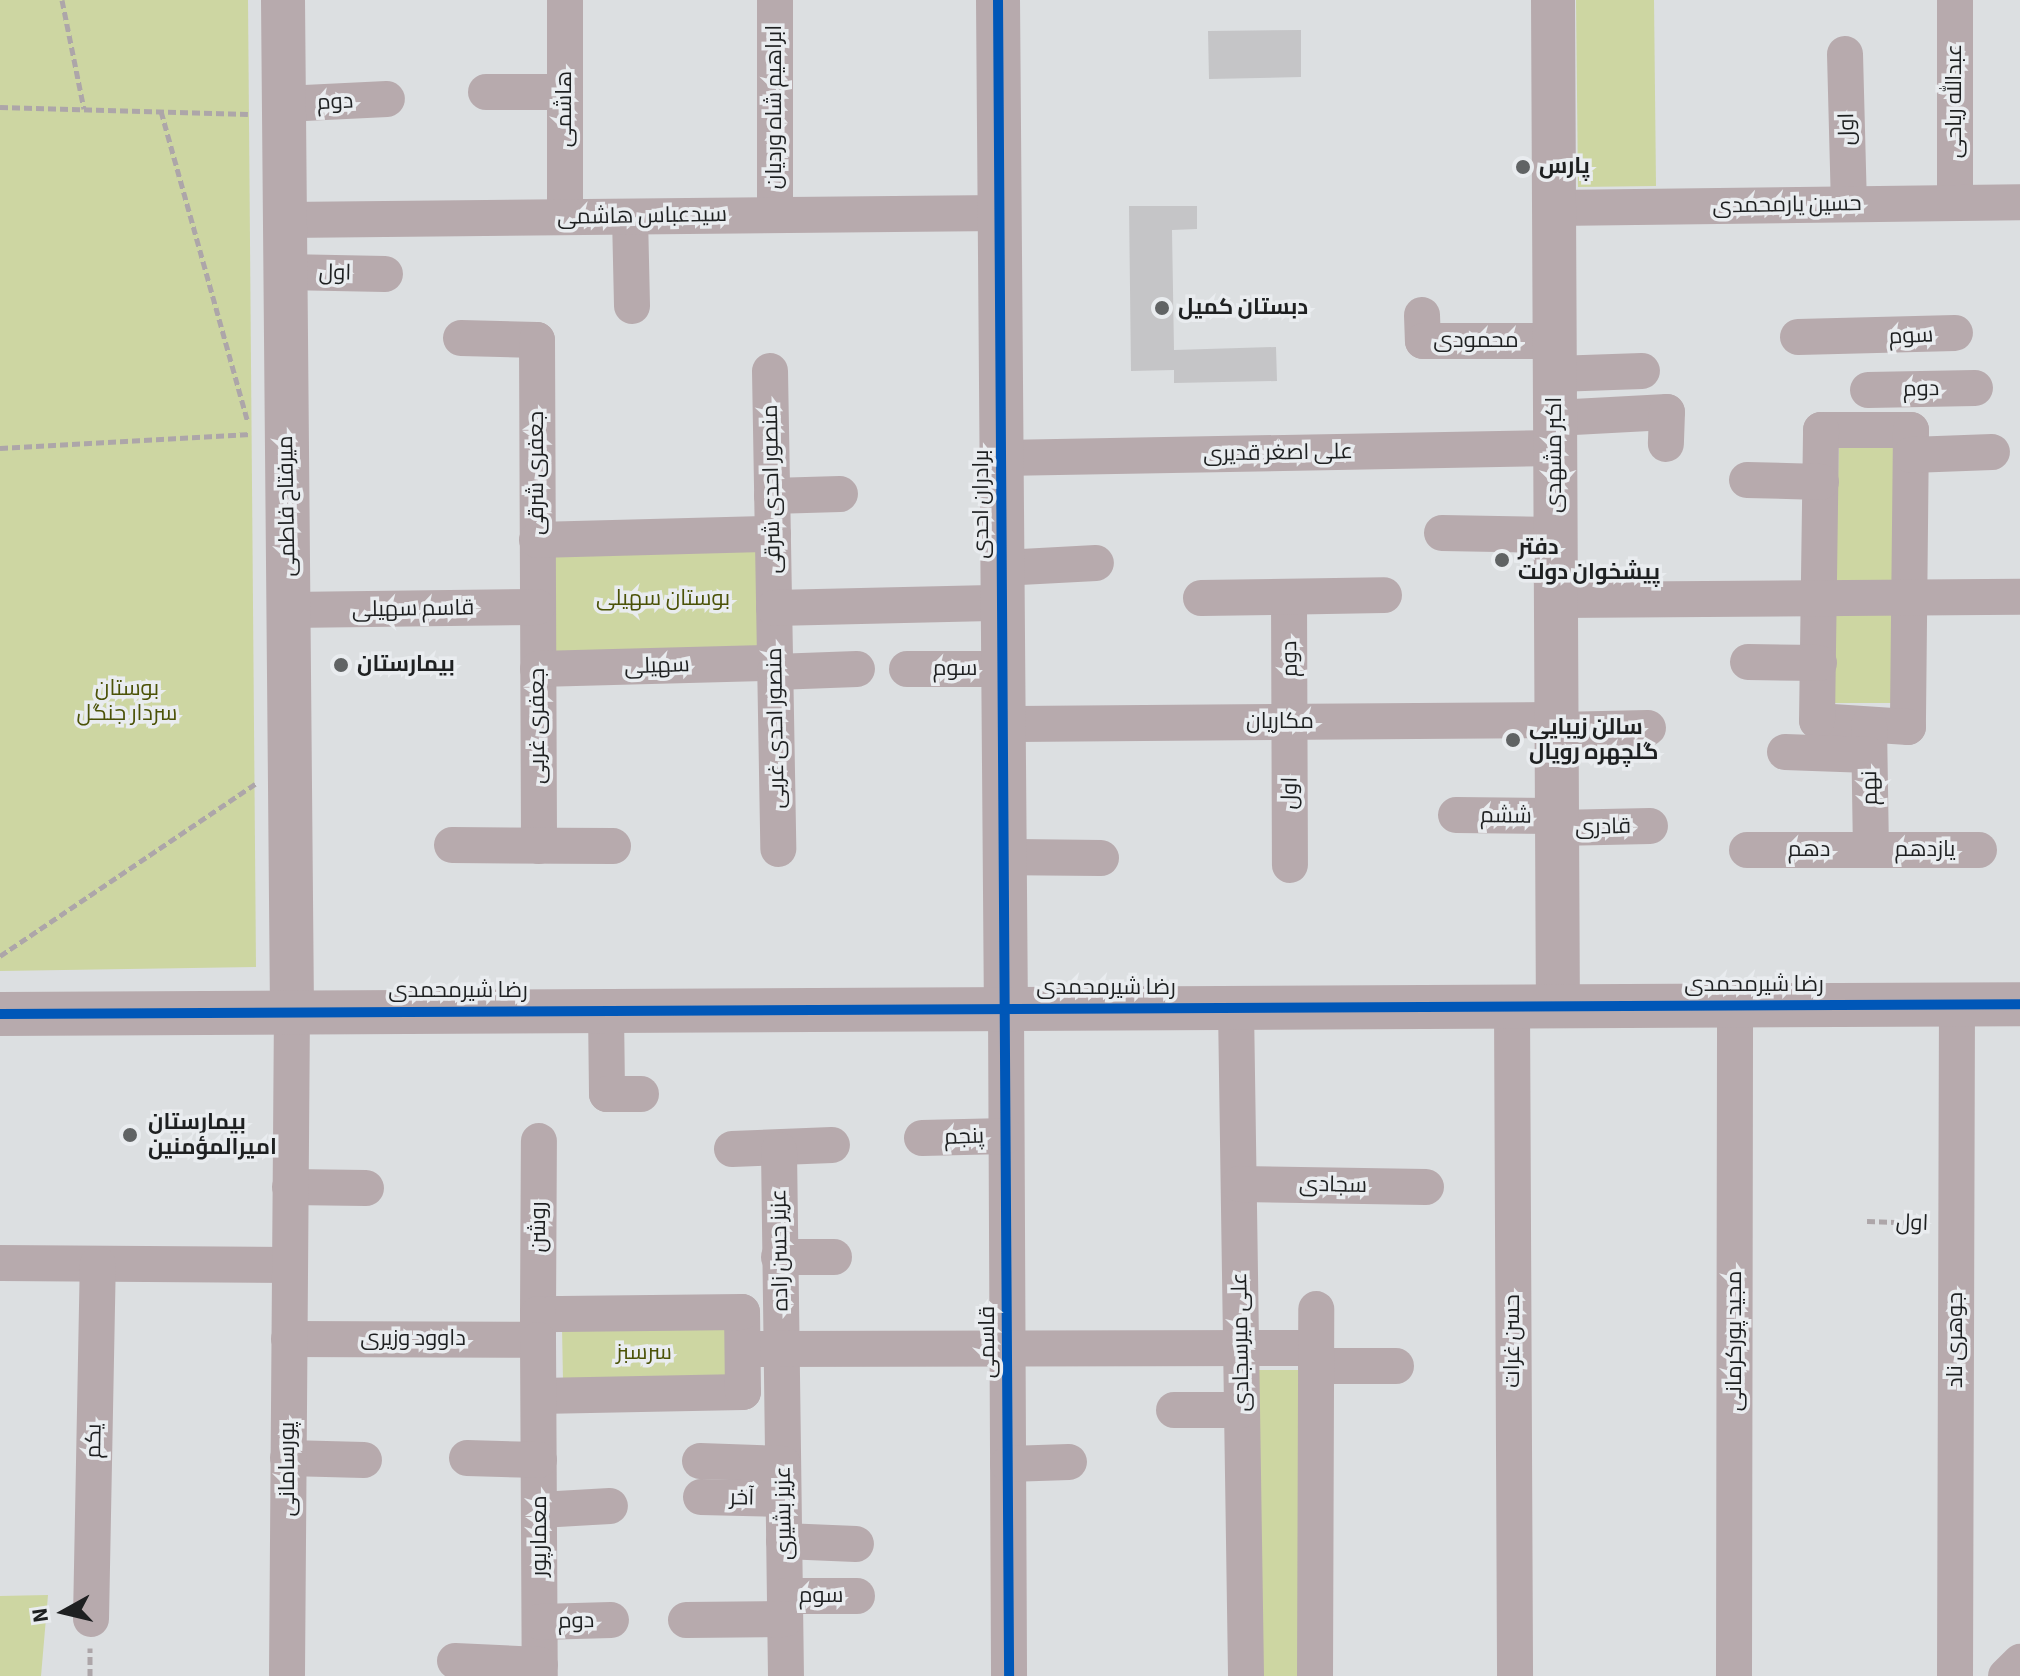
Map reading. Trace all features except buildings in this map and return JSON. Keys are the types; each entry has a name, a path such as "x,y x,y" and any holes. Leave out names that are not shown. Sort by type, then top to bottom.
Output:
{"street":[{"name":"میرفتاح فاطمی","path":"283,0 266,109 285,220 285,272 269,433 288,610 292,1012"},
{"name":"هاشمی","path":"565,0 565,217"},
{"name":"ابراهیم شاه وردیان","path":"775,0 775,215"},
{"name":"برادران احدی","path":"998,0 1006,1009"},
{"name":"اکبر مشهدی","path":"1553,0 1558,1006"},
{"name":"عبدالله ریاحی","path":"1955,0 1955,203"},
{"name":"اول","path":"1845,54 1849,204"},
{"path":"486,92 565,92"},
{"name":"دوم","path":"266,109 387,99"},
{"name":"حسین یارمحمدی","path":"1554,208 2020,202"},
{"name":"سیدعباس هاشمی","path":"285,220 1000,213"},
{"path":"630,217 632,306"},
{"name":"اول","path":"285,272 385,274"},
{"name":"سوم","path":"1798,337 1867,339 1955,333"},
{"name":"جعفری شرقی","path":"461,338 537,340 537,607"},
{"path":"1867,339 1868,430"},
{"name":"محمودی","path":"1422,340 1642,371"},
{"name":"منصور احدی شرقی","path":"770,371 774,608"},
{"name":"دوم","path":"1868,390 1975,388"},
{"name":"علی اصغر قدیری","path":"1001,458 1555,433 1667,412 1666,444"},
{"path":"1785,752 1869,740 1908,727 1912,598 1911,430 1821,430 1817,721 1869,740"},
{"path":"1911,455 1992,452"},
{"path":"1747,480 1821,482"},
{"path":"772,496 840,494"},
{"path":"1442,533 1556,535"},
{"path":"537,540 773,534"},
{"path":"774,608 1002,585 1096,563"},
{"path":"1201,598 1384,595"},
{"name":"دوم","path":"1289,597 1291,722"},
{"path":"1556,600 2020,597"},
{"name":"قاسم سهیلی","path":"288,610 537,607"},
{"name":"جعفری غربی","path":"537,607 539,846"},
{"name":"منصور احدی غربی","path":"774,608 778,849"},
{"path":"1748,662 1819,663"},
{"name":"سهیلی","path":"538,669 857,669"},
{"name":"سوم","path":"907,669 1003,669"},
{"name":"اول","path":"1290,865 1291,722"},
{"name":"مکاریان","path":"1003,724 1291,722 1648,728"},
{"name":"نهم","path":"1869,740 1871,850"},
{"name":"ششم","path":"1456,815 1557,822"},
{"name":"قادری","path":"1557,822 1650,826"},
{"path":"452,845 613,846"},
{"name":"دهم","path":"1747,850 1871,850"},
{"name":"یازدهم","path":"1871,850 1979,850"},
{"path":"1004,857 1101,858"},
{"name":"جوهری ناد","path":"1955,1676 1957,1004"},
{"name":"رضا شیرمحمدی","path":"0,1014 2020,1004"},
{"name":"حسن غرات","path":"1512,1006 1515,1676"},
{"name":"مجید پورکرمانی","path":"1734,1676 1735,1006"},
{"name":"علی میرسجادی","path":"1236,1008 1246,1676"},
{"name":"قاسمی","path":"1006,1009 1009,1676"},
{"path":"606,1011 607,1094 641,1094"},
{"name":"پورسامانی","path":"287,1674 292,1012"},
{"name":"پنجم","path":"922,1138 1006,1136"},
{"name":"روشن","path":"538,1327 539,1141"},
{"path":"732,1149 779,1150 832,1145"},
{"name":"عزیز حسن زاده","path":"779,1150 781,1350"},
{"name":"سجادی","path":"1239,1184 1426,1187"},
{"path":"290,1187 366,1188"},
{"path":"779,1257 834,1257"},
{"path":"0,1263 290,1265"},
{"name":"یکم","path":"91,1619 98,1264"},
{"path":"1315,1676 1316,1309"},
{"path":"742,1312 743,1392 539,1396 538,1327 742,1312"},
{"name":"داوود وزیری","path":"289,1339 538,1327"},
{"path":"743,1349 1241,1349 1396,1366"},
{"name":"عزیز بشیری","path":"781,1350 786,1676"},
{"name":"معمارپور","path":"539,1396 540,1671"},
{"path":"1174,1410 1242,1410"},
{"path":"288,1458 364,1460"},
{"path":"467,1458 539,1460"},
{"path":"700,1461 783,1481"},
{"path":"1008,1464 1069,1462"},
{"name":"آخر","path":"701,1497 783,1481"},
{"path":"540,1510 610,1506"},
{"path":"784,1541 856,1544"},
{"name":"سوم","path":"686,1620 857,1596"},
{"name":"دوم","path":"540,1622 611,1620"},
{"path":"455,1661 540,1671"},
{"path":"2006,1676 2020,1662"}],"path":[{"path":"62,0 84,109"},
{"path":"0,107 161,111 266,109"},
{"path":"0,448 269,433 161,111"},
{"path":"0,956 289,761"}],"green space":[{"name":"بوستان سردار جنگل","path":"0,0 248,0 256,967 0,971"},
{"path":"1576,0 1654,0 1656,186 1578,187"},
{"path":"1899,444 1897,703 1831,703 1839,445"},
{"name":"بوستان سهیلی","path":"550,539 775,539 775,659 551,660"},
{"name":"سرسبز","path":"725,1324 726,1378 563,1381 562,1327"},
{"path":"1252,1370 1309,1370 1310,1676 1254,1676"},
{"path":"48,1595 41,1676 0,1676 0,1596"}],"cycle path":[{"path":"998,0 1009,1676"},
{"path":"0,1014 2020,1004"}],"place":[{"name":"پارس","path":"1523,167"},
{"name":"دبستان کمیل","path":"1162,308"},
{"name":"دفتر پیشخوان دولت","path":"1502,560"},
{"name":"بیمارستان","path":"341,665"},
{"name":"سالن زیبایی گلچهره رویال","path":"1513,740"},
{"name":"بیمارستان امیرالمؤمنین","path":"130,1135"}]}
